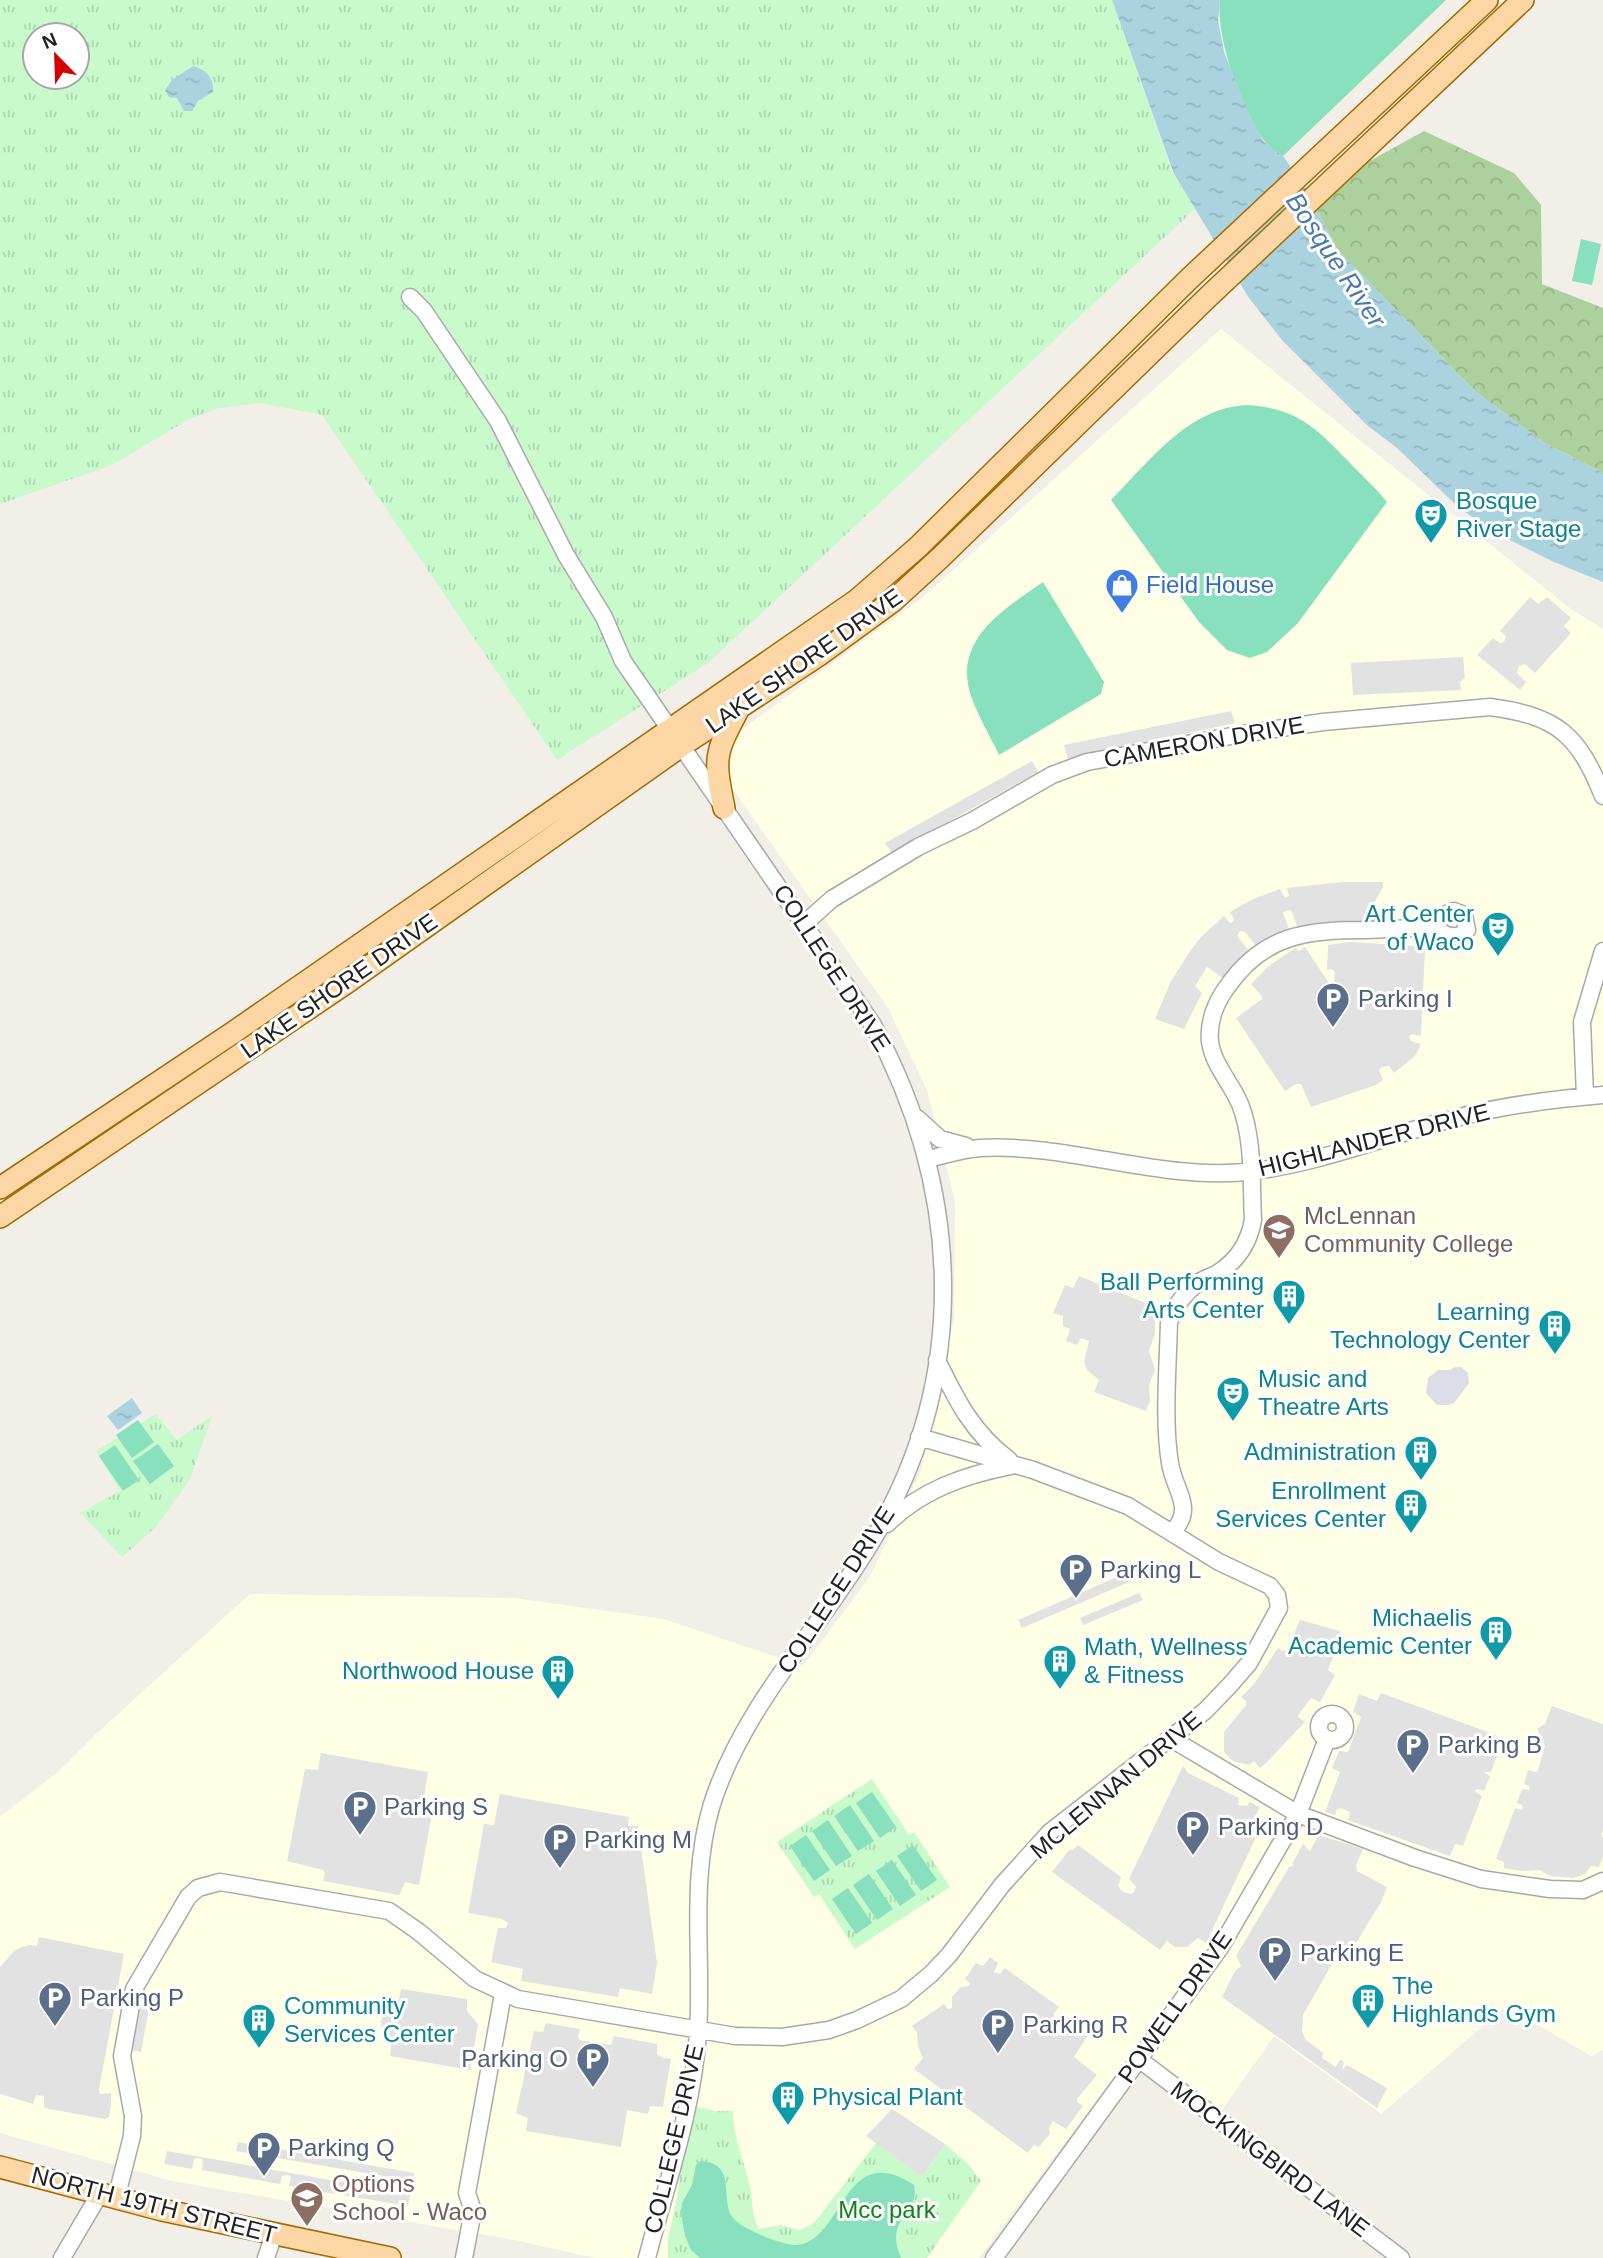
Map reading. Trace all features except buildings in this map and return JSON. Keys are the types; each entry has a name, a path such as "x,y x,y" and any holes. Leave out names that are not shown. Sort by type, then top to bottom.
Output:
{"main road":[{"name":"LAKE SHORE DRIVE","path":"0,1217 346,983 884,578 1190,278 1487,0"},
{"name":"LAKE SHORE DRIVE","path":"0,1188 675,737 740,707 819,655 917,580 1208,297 1523,0"},
{"path":"724,808 716,769 717,757 740,707"},
{"name":"NORTH 19TH STREET","path":"0,2167 107,2197 390,2258"}],"street":[{"name":"COLLEGE DRIVE","path":"410,297 424,311 498,421 566,555 604,618 623,661 873,1025 890,1056 915,1117 928,1159 942,1244 942,1315 937,1360 919,1437 907,1471 875,1536 753,1715 731,1756 718,1789 703,1844 698,1881 698,2029 685,2112 647,2258"},
{"name":"CAMERON DRIVE","path":"805,923 832,899 886,865 972,821 1052,775 1087,762 1223,737 1323,722 1482,708 1518,711 1543,718 1566,734 1584,755 1603,796"},
{"path":"919,1437 1017,1465 1128,1506 1172,1533 1179,1526 1184,1507 1170,1463 1169,1322 1174,1309 1189,1290 1200,1281 1218,1273 1242,1252 1251,1234 1253,1220 1247,1129 1240,1104 1219,1067 1210,1044 1214,1010 1237,972 1270,945 1291,936 1340,929 1436,927"},
{"path":"1585,1096 1582,1022 1603,951"},
{"name":"HIGHLANDER DRIVE","path":"915,1117 940,1139 956,1145 1034,1149 1177,1172 1250,1171 1297,1162 1458,1117 1529,1103 1603,1095"},
{"name":"HIGHLANDER DRIVE","path":"928,1159 979,1148"},
{"path":"937,1360 956,1400 972,1425 993,1448 1017,1465"},
{"path":"875,1536 903,1508 930,1492 960,1479 1017,1465"},
{"name":"MCLENNAN DRIVE","path":"62,2258 107,2197 132,2136 133,2116 122,2056 134,1989 188,1897 198,1888 220,1882 389,1911 419,1932 475,1979 503,1994 517,1999 698,2029 756,2037 782,2037 829,2030 901,1999 949,1955 1002,1885 1050,1832 1205,1711 1249,1663 1276,1615 1279,1601 1270,1586 1219,1562 1172,1533"},
{"path":"1170,1738 1298,1814 1415,1858 1481,1879 1550,1889 1583,1890 1603,1881"},
{"name":"POWELL DRIVE","path":"994,2258 1220,1948 1298,1814 1327,1739"},
{"path":"464,2258 473,2211 467,2193 503,1994"},
{"name":"MOCKINGBIRD LANE","path":"1140,2060 1401,2258"},
{"path":"266,2258 274,2234"}],"shaded area":[{"name":"McLennan Community College","path":"1221,329 1571,609 1603,629 1603,2050 1591,2056 1506,2006 1381,2114 1274,2036 1217,2117 1132,2052 979,2258 595,2258 515,2240 172,2181 0,2133 0,1817 59,1771 250,1594 515,1598 664,1619 803,1666 869,1578 921,1471 954,1320 955,1201 927,1090 888,1008 729,784 724,754 737,733 922,598"},
{"path":"1530,597 1538,604 1547,597 1571,618 1564,626 1571,633 1535,673 1525,664 1519,666 1517,673 1526,682 1520,690 1477,655 1493,638 1500,643 1504,642 1506,636 1500,631"},
{"path":"1463,657 1465,678 1460,682 1461,690 1353,695 1351,663"},
{"path":"1231,711 1235,723 1068,759 1064,745"},
{"path":"1032,761 1038,772 892,853 885,843"},
{"name":"Parking I","path":"1342,882 1383,882 1373,905 1373,923 1298,929 1291,910 1285,911 1283,913 1290,931 1256,946 1245,932 1240,931 1237,936 1249,951 1223,978 1207,967 1195,986 1202,993 1184,1029 1155,1019 1171,981 1190,951 1224,916 1230,923 1233,922 1230,912 1253,899 1280,889 1285,898 1289,896 1287,888"},
{"name":"Parking I","path":"1350,942 1425,949 1421,1036 1412,1034 1409,1037 1411,1041 1421,1044 1415,1056 1394,1073 1389,1066 1381,1067 1379,1071 1383,1080 1376,1085 1311,1107 1301,1084 1285,1091 1236,1018 1262,999 1251,984 1269,966 1295,948 1299,951 1305,947 1329,983 1324,986 1325,991 1333,991 1335,972 1332,969 1327,970 1328,945"},
{"path":"1079,1276 1158,1308 1155,1334 1149,1351 1155,1370 1149,1385 1150,1401 1146,1411 1094,1392 1099,1380 1087,1370 1084,1361 1089,1341 1081,1338 1077,1345 1066,1341 1070,1329 1063,1326 1063,1316 1053,1313 1065,1285 1073,1288"},
{"path":"1461,1367 1468,1373 1469,1383 1454,1403 1437,1405 1426,1393 1428,1378 1438,1370"},
{"name":"Parking L","path":"1131,1571 1134,1580 1022,1628 1018,1620"},
{"name":"Parking L","path":"1139,1593 1143,1600 1083,1625 1080,1618"},
{"path":"1300,1620 1340,1631 1340,1639 1328,1670 1335,1675 1320,1702 1311,1698 1299,1714 1298,1717 1305,1722 1266,1763 1260,1768 1254,1761 1249,1765 1233,1761 1224,1752 1224,1732 1246,1705 1246,1701 1241,1697 1254,1684 1278,1648 1287,1650"},
{"name":"Parking B","path":"1381,1693 1496,1735 1489,1749 1498,1753 1491,1772 1483,1772 1490,1776 1484,1791 1474,1791 1482,1796 1463,1846 1455,1844 1450,1856 1348,1820 1350,1812 1341,1808 1337,1809 1335,1815 1325,1812 1340,1772 1332,1768 1339,1751 1348,1752 1361,1717 1353,1712 1359,1694 1377,1701"},
{"name":"Parking B","path":"1552,1706 1603,1724 1603,1856 1599,1867 1591,1866 1585,1874 1573,1878 1551,1876 1539,1870 1504,1868 1504,1862 1496,1859 1515,1808 1523,1808 1517,1803 1522,1789 1530,1790 1529,1786 1524,1784 1528,1770 1538,1770 1545,1746 1537,1729 1545,1724"},
{"name":"Parking S","path":"321,1753 428,1772 422,1808 424,1812 432,1813 419,1885 405,1882 399,1895 323,1881 323,1870 287,1861 305,1769 318,1770"},
{"name":"Parking D","path":"1183,1766 1188,1773 1239,1798 1238,1805 1247,1806 1250,1802 1260,1807 1252,1824 1257,1835 1206,1943 1198,1938 1187,1947 1175,1947 1167,1941 1160,1950 1052,1872 1069,1850 1078,1845 1121,1877 1118,1886 1123,1892 1134,1892 1136,1887 1129,1879"},
{"name":"Parking M","path":"500,1794 629,1817 628,1826 638,1826 657,1963 652,1994 620,1988 618,1997 521,1981 523,1969 491,1962 498,1928 506,1928 508,1923 502,1919 468,1913 484,1824 494,1825"},
{"name":"Parking E","path":"1319,1835 1363,1849 1356,1865 1357,1871 1387,1887 1381,1902 1344,1963 1336,1957 1303,2015 1302,2032 1306,2040 1323,2053 1322,2058 1336,2067 1340,2060 1344,2062 1342,2070 1347,2065 1387,2088 1377,2108 1222,1997 1235,1971 1241,1966 1236,1956 1289,1867 1293,1866 1303,1844 1310,1851"},
{"name":"Parking P","path":"39,1937 124,1954 99,2089 100,2094 111,2093 109,2117 105,2119 44,2108 44,2096 36,2095 33,2104 0,2094 0,1967 15,1950 28,1945 37,1946"},
{"name":"Parking R","path":"990,1957 998,1963 994,1972 1000,1974 1005,1968 1059,2007 1054,2013 1054,2019 1068,2029 1078,2020 1092,2029 1074,2057 1097,2075 1077,2099 1083,2106 1066,2129 1053,2121 1049,2128 1050,2134 1039,2147 1034,2145 1028,2153 914,2069 923,2058 918,2047 917,2032 912,2026 944,2004 948,2009 952,2008 952,1997 961,1987 969,1986 970,1983 965,1979 976,1963 983,1966"},
{"path":"401,1989 467,1999 467,2011 478,2024 470,2070 390,2056 391,2046 382,2034 381,2021 388,2005 399,1999"},
{"path":"142,1996 151,1998 141,2052 132,2050"},
{"name":"Parking O","path":"546,2023 580,2029 580,2040 611,2045 614,2036 657,2044 657,2054 671,2059 663,2107 650,2106 648,2114 627,2110 621,2147 526,2131 528,2118 516,2113 534,2031 543,2032"},
{"path":"892,2109 945,2144 922,2177 866,2136"},
{"name":"Parking Q","path":"238,2142 414,2173 413,2181 236,2151"},
{"name":"Parking Q","path":"167,2151 410,2194 408,2206 289,2186 291,2177 288,2175 282,2176 280,2184 202,2170 203,2160 199,2158 194,2159 192,2169 164,2164"}],"green space":[{"path":"0,0 1112,0 1173,174 1195,209 708,663 557,760 322,415 260,403 219,408 189,419 112,465 0,504"},
{"path":"1220,0 1446,0 1283,156 1266,143 1240,95 1226,54"},
{"path":"1424,131 1514,173 1541,205 1542,284 1603,308 1603,473 1543,442 1476,392 1335,247 1310,194"},
{"path":"1581,239 1601,244 1592,285 1572,281"},
{"path":"1247,405 1281,411 1306,423 1329,442 1387,502 1298,623 1267,652 1250,658 1227,650 1199,622 1111,500 1188,426 1226,408"},
{"path":"1043,582 1104,682 1101,694 999,755 971,696 967,676 969,658 975,642 986,628 1013,603"},
{"path":"156,1414 177,1440 212,1416 190,1479 156,1527 122,1557 80,1513 120,1491 96,1451"},
{"path":"138,1420 154,1442 132,1458 116,1435"},
{"path":"158,1444 174,1466 150,1484 133,1461"},
{"path":"115,1445 139,1480 123,1491 99,1456"},
{"path":"872,1779 909,1835 914,1832 950,1887 855,1949 819,1894 814,1897 777,1842"},
{"path":"872,1792 896,1827 880,1838 856,1803"},
{"path":"850,1805 874,1841 858,1851 834,1816"},
{"path":"828,1820 852,1856 836,1866 812,1831"},
{"path":"806,1835 830,1870 814,1881 790,1846"},
{"path":"913,1845 937,1880 921,1891 897,1856"},
{"path":"892,1860 916,1895 900,1906 876,1871"},
{"path":"869,1874 893,1909 877,1920 853,1885"},
{"path":"848,1888 872,1923 856,1934 832,1899"},
{"name":"Mcc park","path":"692,2106 715,2111 733,2111 735,2131 759,2229 781,2225 800,2230 814,2223 876,2143 922,2177 945,2144 969,2165 981,2181 927,2258 668,2258 668,2239"},
{"path":"700,2161 719,2167 723,2173 728,2207 735,2220 761,2235 797,2245 813,2239 858,2182 872,2174 891,2174 914,2185 912,2203 896,2233 901,2258 700,2258 691,2250 685,2236 681,2212 682,2203 692,2185 696,2165"}],"water":[{"name":"Bosque River","path":"1112,0 1220,0 1218,20 1224,52 1250,116 1264,142 1283,156 1310,194 1335,247 1476,392 1543,442 1603,473 1603,582 1554,562 1494,532 1459,508 1397,448 1368,426 1282,340 1249,298 1174,174"},
{"path":"193,66 209,75 213,92 198,101 192,111 184,111 177,98 169,97 165,90 172,80"},
{"path":"132,1398 142,1413 118,1430 107,1416"}],"place":[{"name":"Bosque River Stage","path":"1431,545"},
{"name":"Field House","path":"1122,615"},
{"name":"Art Center of Waco","path":"1498,958"},
{"name":"Parking I","path":"1333,1029"},
{"name":"McLennan Community College","path":"1279,1260"},
{"name":"Ball Performing Arts Center","path":"1289,1326"},
{"name":"Learning Technology Center","path":"1555,1356"},
{"name":"Music and Theatre Arts","path":"1233,1423"},
{"name":"Administration","path":"1421,1482"},
{"name":"Enrollment Services Center","path":"1411,1535"},
{"name":"Parking L","path":"1076,1600"},
{"name":"Michaelis Academic Center","path":"1496,1662"},
{"name":"Math, Wellness & Fitness","path":"1060,1691"},
{"name":"Northwood House","path":"558,1701"},
{"name":"Parking B","path":"1413,1775"},
{"name":"Parking S","path":"360,1837"},
{"name":"Parking D","path":"1193,1857"},
{"name":"Parking M","path":"560,1870"},
{"name":"Parking E","path":"1275,1983"},
{"name":"Parking P","path":"55,2028"},
{"name":"The Highlands Gym","path":"1368,2030"},
{"name":"Community Services Center","path":"259,2050"},
{"name":"Parking R","path":"998,2055"},
{"name":"Parking O","path":"593,2089"},
{"name":"Physical Plant","path":"788,2127"},
{"name":"Parking Q","path":"264,2178"},
{"name":"Options School - Waco","path":"307,2228"}]}
